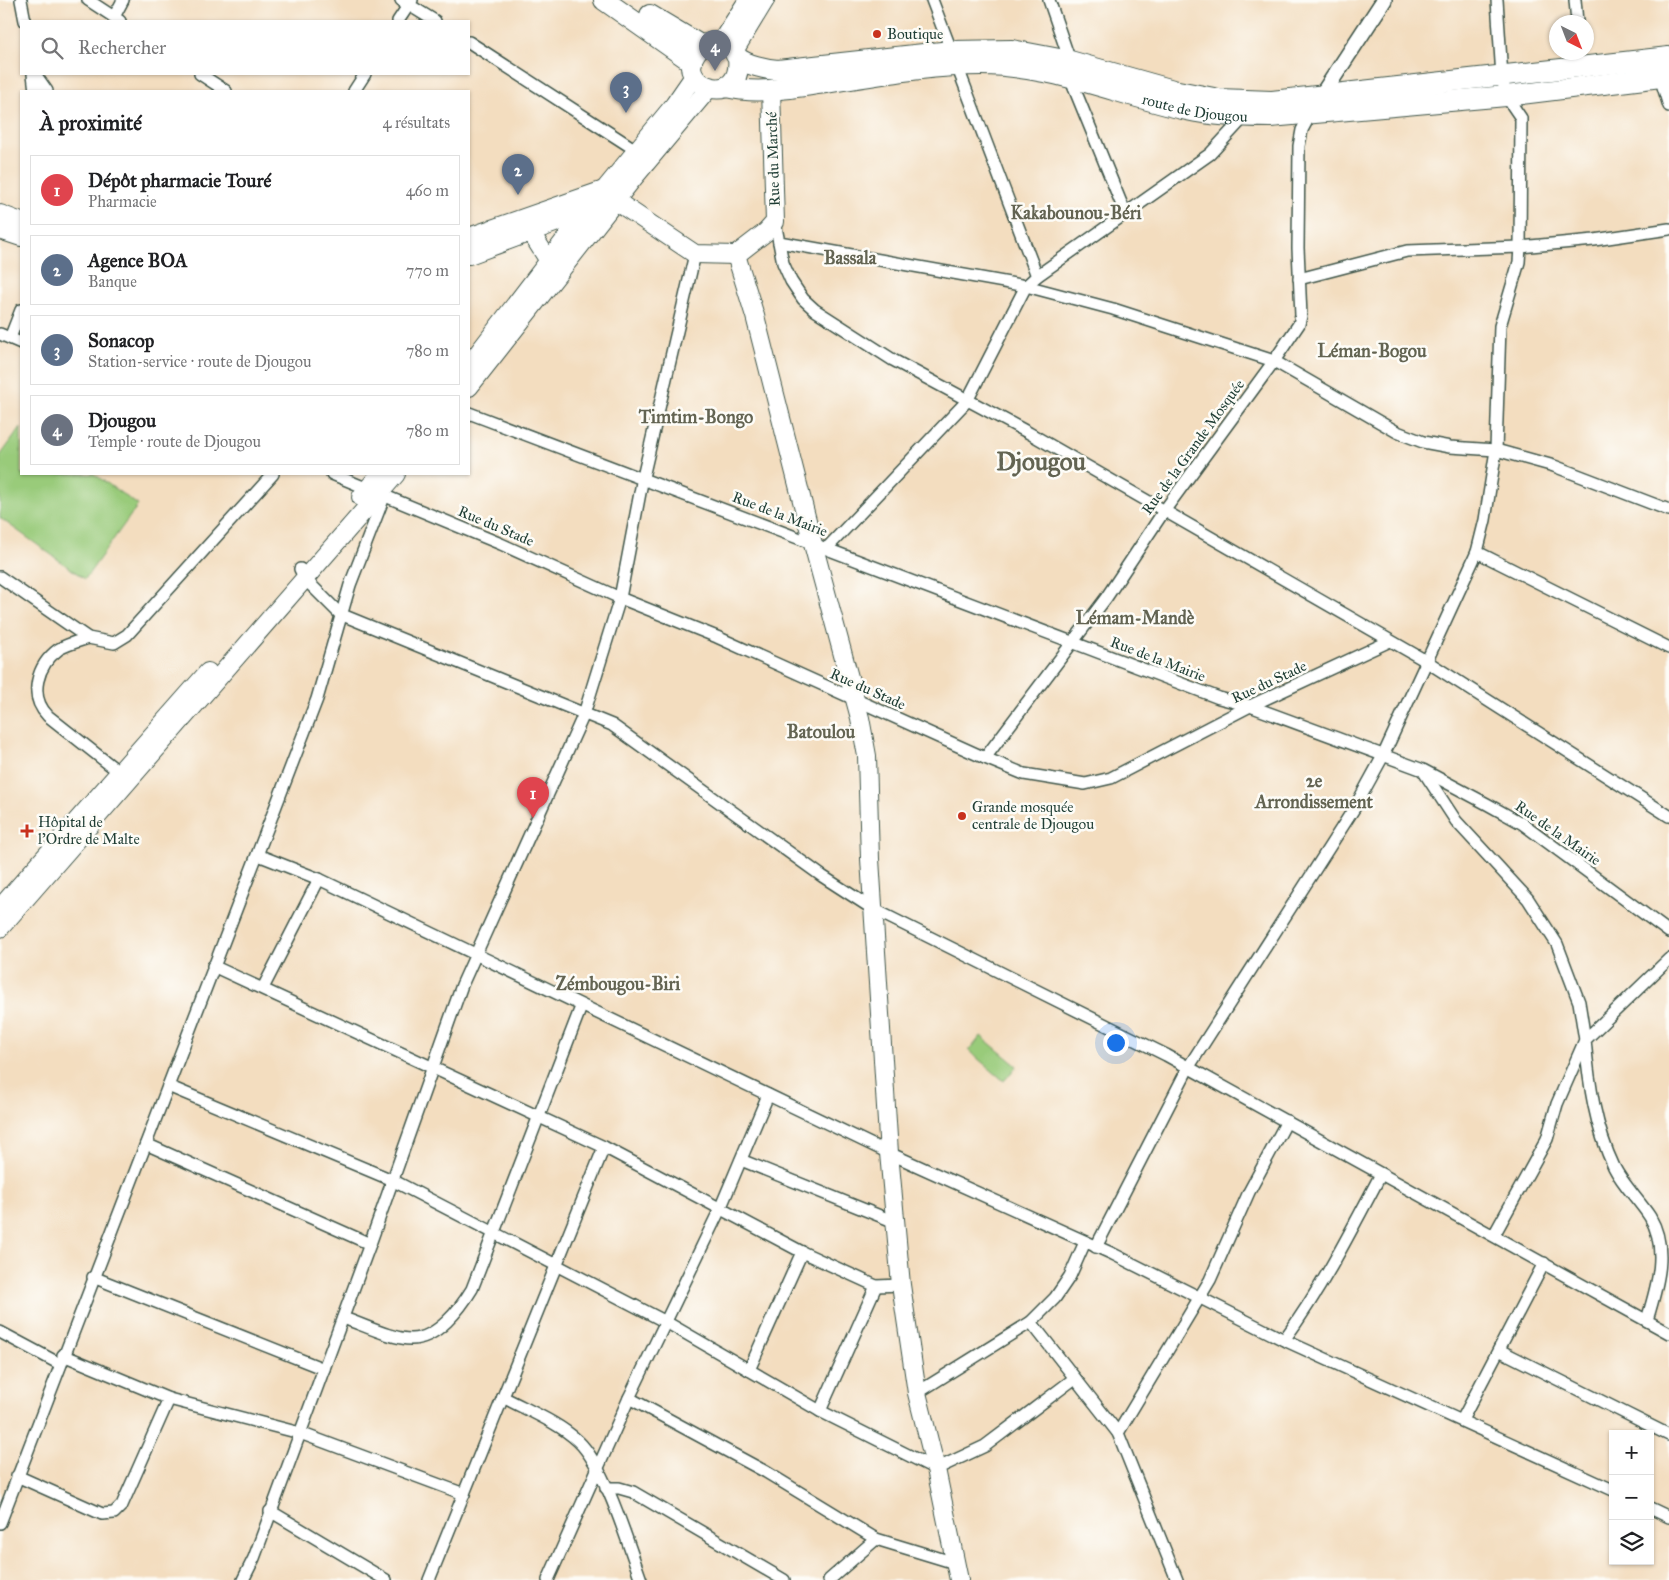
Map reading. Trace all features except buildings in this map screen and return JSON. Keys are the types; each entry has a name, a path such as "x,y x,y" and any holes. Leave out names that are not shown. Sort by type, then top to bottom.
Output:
{"highway":[{"path":"604,0 739,68 735,79 717,88 700,84 713,55"},
{"path":"627,0 713,55 767,69 778,70 954,58"},
{"path":"1594,60 1669,57"},
{"name":"route de Djougou","path":"717,88 740,90 771,89 954,58 1009,66 1070,69 1186,110 1248,109 1310,115 1504,86 1664,76"},
{"path":"1248,109 1320,98 1504,86 1581,60"}],"main road":[{"path":"713,55 748,0"},
{"path":"470,386 610,195 643,155 674,105 713,55 765,0"},
{"path":"1310,115 1384,0"},
{"path":"643,155 717,88"},
{"name":"Rue du Marché","path":"736,255 760,238 775,222 771,89"},
{"path":"470,255 587,211 610,195"},
{"path":"472,232 610,195 695,254 736,255 756,316 820,546 867,756 873,909 889,1153 901,1285 916,1393 936,1469 959,1580"},
{"path":"470,364 587,211"},
{"path":"0,214 20,222"},
{"path":"0,230 20,237"},
{"path":"530,231 549,261"},
{"path":"377,493 380,475"},
{"path":"0,908 120,772 395,475"},
{"path":"0,928 303,574"}],"street":[{"path":"21,0 25,20"},
{"path":"88,0 117,19 123,0"},
{"path":"932,0 1037,276"},
{"path":"1049,0 1070,69 1126,214"},
{"path":"1096,1247 1188,1068 1355,807 1383,756 1477,552 1485,520 1496,450 1500,326 1519,262 1520,247 1521,118 1504,86 1497,0"},
{"path":"1575,0 1577,15"},
{"path":"398,20 407,2 434,20"},
{"path":"470,43 643,155"},
{"path":"34,75 35,90"},
{"path":"35,75 46,90"},
{"path":"202,75 224,90"},
{"path":"355,90 364,75"},
{"path":"1664,76 1669,106"},
{"path":"820,546 967,401 1026,286 1037,276 1210,154 1248,109"},
{"name":"Rue de la Grande Mosquée","path":"985,758 1106,598 1164,511 1274,362 1299,324 1301,316 1299,279 1299,146 1302,130 1310,115"},
{"path":"775,222 783,263 791,282 803,300 814,310 893,360 1029,433 1426,661 1669,816"},
{"path":"1299,279 1407,251 1520,247 1669,230"},
{"path":"779,242 1026,286 1122,312 1274,362 1397,432 1423,442 1450,447 1496,450 1554,466 1669,510"},
{"path":"244,1580 254,1558 343,1318 474,953 584,714 620,598 644,477 695,254"},
{"path":"20,312 5,336 20,343"},
{"name":"Rue de la Mairie","path":"470,413 644,477 1072,643 1219,698 1250,706 1423,770 1523,824 1669,932"},
{"path":"0,577 88,638 114,643 127,635 172,583 272,475"},
{"name":"Rue du Stade","path":"334,475 501,544 620,598 717,637 985,758 1024,774 1085,784 1111,778 1250,706 1390,642"},
{"path":"0,1523 93,1277 317,699 340,614 377,493"},
{"path":"1477,552 1669,648"},
{"path":"303,574 340,614 612,725 822,876 873,909 1012,977 1287,1120 1381,1174 1669,1332"},
{"path":"88,638 59,650 50,658 41,672 36,699 40,708 48,716 120,772"},
{"path":"1423,770 1456,821 1528,899 1557,944 1579,1002 1595,1114 1615,1168 1650,1217 1660,1236 1661,1261 1647,1320"},
{"path":"258,855 319,879 474,953 581,1007 889,1153 1096,1247 1284,1340 1609,1488"},
{"path":"263,988 319,879"},
{"path":"1494,1235 1547,1139 1558,1104 1585,1040 1669,960"},
{"path":"213,966 431,1069 604,1147 802,1252 876,1286 901,1285"},
{"path":"343,1318 401,1338 412,1339 453,1318 472,1289 581,1007"},
{"path":"168,1086 392,1180 666,1322 820,1412 936,1469 985,1446 1075,1378"},
{"path":"552,1578 597,1469 720,1209 768,1095"},
{"path":"1118,1433 1210,1280 1249,1192 1287,1120"},
{"path":"146,1144 370,1244"},
{"path":"429,1580 555,1265 579,1213 604,1147"},
{"path":"741,1160 895,1222"},
{"path":"1284,1340 1306,1309 1335,1260 1381,1174"},
{"path":"916,1393 1031,1322 1055,1298 1070,1276 1084,1242"},
{"path":"749,1370 802,1252"},
{"path":"1462,1420 1544,1263"},
{"path":"93,1277 324,1369"},
{"path":"820,1412 876,1286"},
{"path":"1031,1322 1118,1433 1177,1580"},
{"path":"0,1332 62,1359 169,1399 300,1433 464,1494"},
{"path":"1499,1350 1669,1435"},
{"path":"503,1397 556,1426 578,1441 589,1453 606,1488 642,1580"},
{"path":"629,1398 766,1472 876,1540 955,1563"},
{"path":"18,1476 102,1514 114,1513 122,1505 169,1399"},
{"path":"606,1488 619,1488 633,1492 784,1580"},
{"path":"1654,1510 1669,1517"},
{"path":"270,1511 371,1576 386,1580"},
{"path":"829,1580 876,1540"}],"green space":[{"path":"20,428 20,475 95,475 138,505 85,579 0,518 0,456"},
{"path":"981,1036 1017,1066 1004,1081 969,1051"}],"place":[{"name":"Boutique","path":"877,34"},
{"name":"Djougou","path":"715,71"},
{"name":"Sonacop","path":"626,113"},
{"name":"Agence BOA","path":"518,195"},
{"name":"Grande mosquée centrale de Djougou","path":"962,816"},
{"name":"Dépôt pharmacie Touré","path":"533,818"},
{"name":"Hôpital de l'Ordre de Malte","path":"27,831"}],"district":[{"name":"Kakabounou-Béri","path":"1076,213"},
{"name":"Bassala","path":"850,258"},
{"name":"Léman-Bogou","path":"1372,351"},
{"name":"Timtim-Bongo","path":"696,417"},
{"name":"Djougou","path":"1041,461"},
{"name":"Lémam-Mandè","path":"1135,618"},
{"name":"Batoulou","path":"821,732"},
{"name":"2e Arrondissement","path":"1314,791"},
{"name":"Zémbougou-Biri","path":"618,984"}]}
